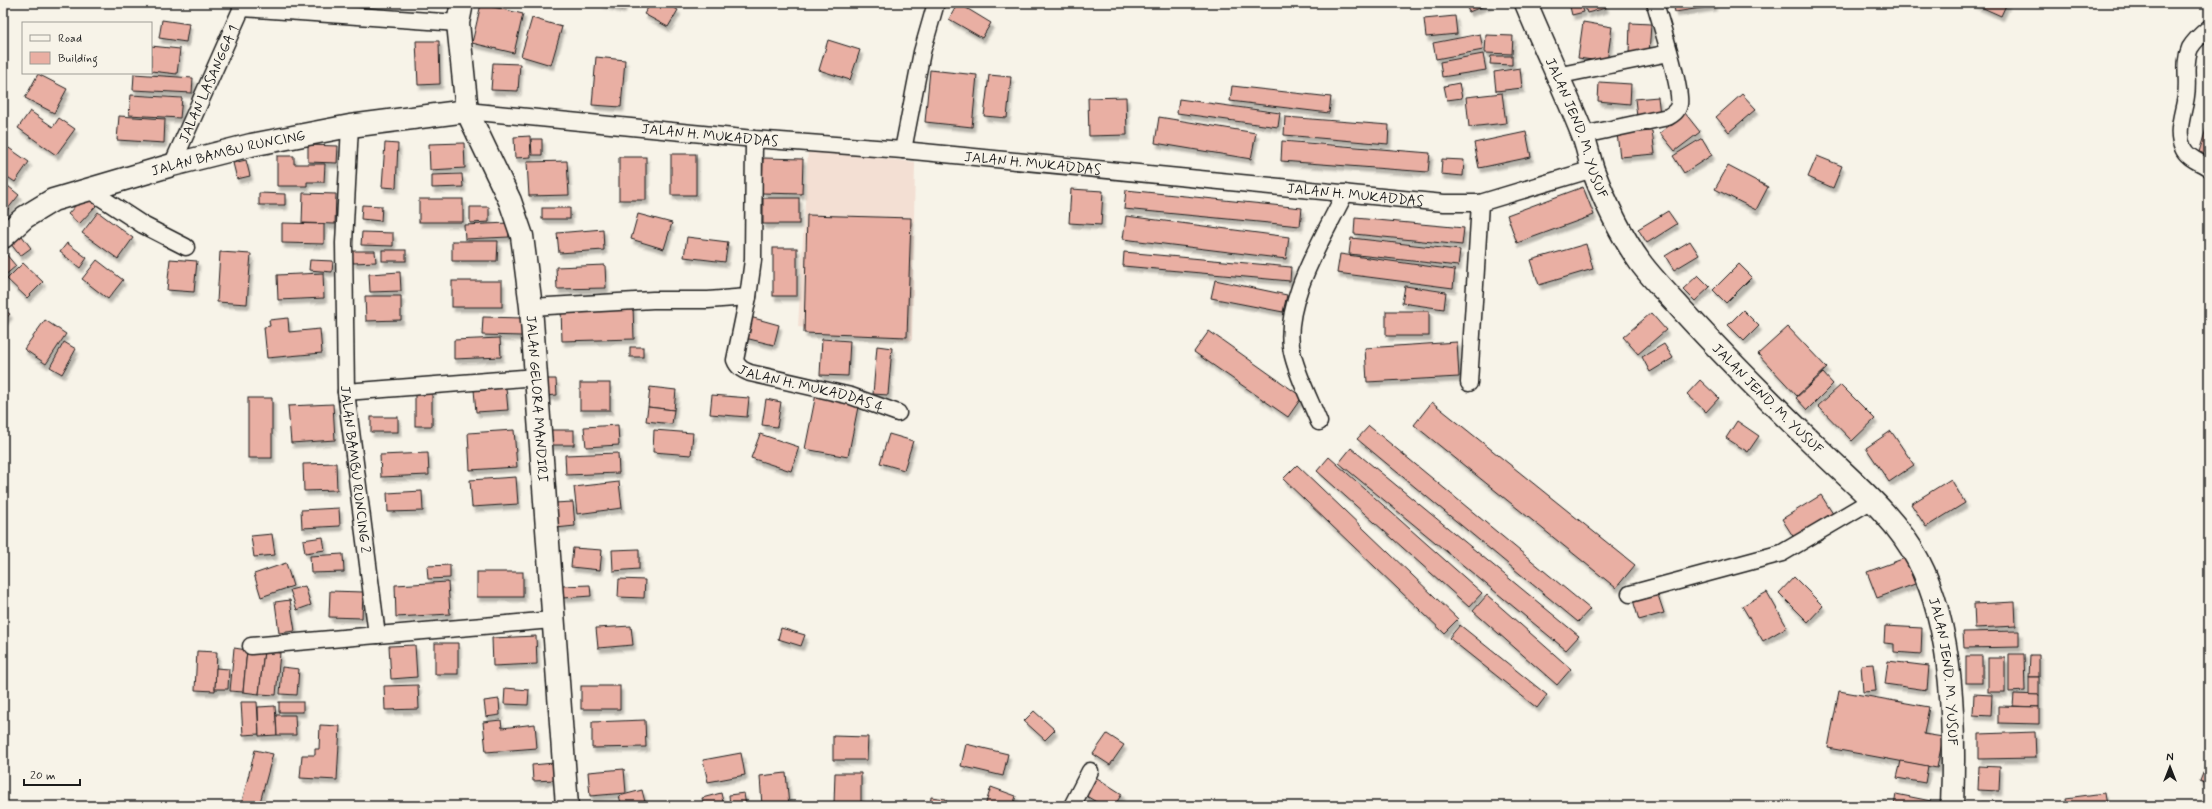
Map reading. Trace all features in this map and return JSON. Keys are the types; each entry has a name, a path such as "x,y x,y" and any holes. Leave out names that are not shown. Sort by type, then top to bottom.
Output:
{"main road":[{"name":"JALAN JEND. M. YUSUF","path":"1526,3 1556,76 1583,135 1593,169 1616,221 1641,264 1750,381 1872,500 1907,542 1918,559 1926,577 1941,623 1951,708 1953,764 1952,806"},
{"name":"JALAN GELORA MANDIRI","path":"460,13 467,111 510,201 522,236 531,307 552,620 567,806"},
{"name":"JALAN BAMBU RUNCING","path":"3,237 25,217 53,200 172,165 251,145 350,126 467,111"}],"street":[{"path":"903,150 922,52 936,3"},
{"path":"1583,135 1668,117 1674,114 1679,103 1678,88 1655,3"},
{"path":"243,6 460,13"},
{"name":"JALAN LASANGGA 1","path":"172,165 243,6"},
{"path":"2209,28 2191,47 2186,62 2186,96 2181,121 2180,138 2183,148 2191,157 2209,168"},
{"path":"1556,76 1669,53"},
{"name":"JALAN H. MUKADDAS","path":"467,111 754,139 903,150 1444,203 1480,203 1593,169"},
{"name":"JALAN BAMBU RUNCING 2","path":"350,126 344,243 346,392 377,635"},
{"name":"JALAN H. MUKADDAS 4","path":"754,139 753,260 748,297 735,360 742,370 750,374 851,396 898,413"},
{"path":"88,189 143,225 186,248"},
{"path":"1319,422 1293,355 1293,314 1312,258 1345,193"},
{"path":"1469,383 1480,203"},
{"path":"531,307 748,297"},
{"path":"346,392 536,377"},
{"path":"1630,594 1782,553 1872,500"},
{"path":"251,646 552,620"},
{"path":"1072,806 1090,771"}],"shaded area":[{"path":"808,150 915,162 912,340 798,327"}],"building":[{"path":"601,3 624,3 622,9"},
{"path":"651,3 665,3 678,10 668,27 644,14"},
{"path":"958,3 991,23 982,38 949,19"},
{"path":"1465,3 1491,3 1469,12"},
{"path":"1569,3 1581,3 1584,12 1572,15"},
{"path":"1584,3 1604,3 1606,8 1587,13"},
{"path":"1673,3 1713,3 1714,6 1675,12"},
{"path":"1972,3 2007,3 2001,16"},
{"path":"481,4 523,14 514,53 472,43"},
{"path":"1455,16 1457,34 1426,37 1424,19"},
{"path":"532,18 562,27 551,65 521,56"},
{"path":"162,20 189,24 186,42 159,38"},
{"path":"1583,22 1612,27 1607,62 1578,58"},
{"path":"1630,23 1651,24 1649,55 1629,54"},
{"path":"1480,34 1483,50 1436,59 1433,43"},
{"path":"1486,35 1513,36 1512,54 1485,53"},
{"path":"828,40 860,50 850,80 819,70"},
{"path":"416,41 439,41 440,84 418,85"},
{"path":"152,46 180,49 177,74 152,71"},
{"path":"1483,54 1486,70 1442,77 1440,62"},
{"path":"1491,56 1512,56 1512,65 1490,64"},
{"path":"596,57 625,60 621,107 592,105"},
{"path":"493,63 520,64 518,91 491,90"},
{"path":"1520,68 1522,88 1496,91 1494,72"},
{"path":"930,70 977,75 972,127 925,122"},
{"path":"38,74 67,89 54,113 25,98"},
{"path":"134,74 193,78 192,93 133,90"},
{"path":"989,75 1011,77 1007,118 984,116"},
{"path":"1599,82 1631,84 1630,104 1598,101"},
{"path":"1459,83 1462,98 1447,100 1444,86"},
{"path":"1232,86 1331,97 1329,113 1230,101"},
{"path":"1502,93 1506,123 1469,127 1466,97"},
{"path":"1742,94 1756,109 1729,132 1716,117"},
{"path":"131,95 182,98 180,118 129,115"},
{"path":"1126,97 1127,135 1089,136 1088,98"},
{"path":"1658,97 1660,115 1637,117 1635,99"},
{"path":"1179,99 1280,113 1278,127 1177,113"},
{"path":"30,111 53,127 59,118 75,129 56,155 18,128"},
{"path":"1685,113 1700,132 1675,151 1660,133"},
{"path":"119,116 165,119 164,143 117,140"},
{"path":"1159,117 1256,133 1251,159 1155,143"},
{"path":"1285,117 1389,125 1388,144 1284,135"},
{"path":"2206,129 2209,130 2209,155 2199,152"},
{"path":"1652,131 1655,154 1620,157 1617,134"},
{"path":"1526,132 1531,157 1479,168 1474,143"},
{"path":"530,136 531,157 515,158 514,137"},
{"path":"1702,138 1712,155 1684,173 1673,156"},
{"path":"531,139 542,139 542,155 532,155"},
{"path":"1282,141 1430,153 1428,172 1281,161"},
{"path":"385,143 398,144 396,188 382,187"},
{"path":"464,143 465,168 430,170 429,144"},
{"path":"3,144 29,162 15,182 3,174"},
{"path":"308,145 338,146 337,163 308,162"},
{"path":"671,154 696,154 696,195 671,195"},
{"path":"277,156 294,156 294,164 325,164 324,182 307,182 307,186 277,186"},
{"path":"1817,156 1842,166 1833,188 1808,177"},
{"path":"619,157 646,157 646,200 619,200"},
{"path":"763,158 803,159 802,194 762,193"},
{"path":"1442,159 1464,160 1463,176 1441,174"},
{"path":"246,160 250,176 237,179 233,163"},
{"path":"567,161 569,195 529,196 527,162"},
{"path":"1728,166 1768,187 1756,210 1715,189"},
{"path":"462,174 463,187 432,188 432,175"},
{"path":"3,182 19,195 3,215"},
{"path":"1583,187 1594,215 1517,243 1507,215"},
{"path":"1071,189 1103,191 1101,225 1069,223"},
{"path":"1126,190 1302,208 1300,226 1124,209"},
{"path":"259,193 285,194 285,205 259,205"},
{"path":"303,193 336,194 335,224 302,223"},
{"path":"85,195 96,206 79,224 68,214"},
{"path":"763,198 799,198 799,224 763,224"},
{"path":"419,199 463,199 463,222 419,222"},
{"path":"362,205 382,206 381,221 361,219"},
{"path":"470,207 489,207 489,222 470,223"},
{"path":"542,208 570,208 570,219 542,219"},
{"path":"1668,211 1677,224 1647,243 1638,229"},
{"path":"98,212 133,238 118,259 82,233"},
{"path":"638,214 672,223 664,249 631,239"},
{"path":"807,215 911,218 907,337 804,333"},
{"path":"1126,216 1289,237 1286,259 1123,239"},
{"path":"1355,218 1464,228 1462,245 1354,234"},
{"path":"282,223 324,224 324,244 282,243"},
{"path":"508,223 509,237 465,239 464,225"},
{"path":"603,229 604,250 559,253 557,233"},
{"path":"19,232 31,248 20,256 8,240"},
{"path":"362,232 393,233 393,246 361,245"},
{"path":"687,237 728,242 725,262 684,257"},
{"path":"1351,238 1460,250 1458,266 1349,254"},
{"path":"452,241 498,241 497,261 452,261"},
{"path":"1690,241 1699,255 1674,270 1665,256"},
{"path":"67,243 87,258 80,268 60,252"},
{"path":"1586,244 1593,269 1539,285 1531,260"},
{"path":"773,248 797,248 797,296 773,296"},
{"path":"382,250 406,250 406,261 382,261"},
{"path":"352,251 375,251 376,262 353,263"},
{"path":"220,252 251,254 247,304 217,302"},
{"path":"1124,252 1291,267 1290,281 1123,266"},
{"path":"6,254 16,266 3,277 3,256"},
{"path":"1340,254 1455,270 1453,288 1337,273"},
{"path":"170,259 197,261 194,292 167,290"},
{"path":"97,260 123,280 108,299 82,279"},
{"path":"310,260 333,261 332,272 309,270"},
{"path":"23,263 43,282 27,298 7,279"},
{"path":"1739,264 1752,277 1726,303 1713,290"},
{"path":"605,265 606,288 557,289 556,267"},
{"path":"400,272 401,291 370,292 369,274"},
{"path":"323,273 324,298 278,300 277,275"},
{"path":"1698,275 1710,287 1695,301 1683,289"},
{"path":"1215,280 1287,295 1283,312 1211,298"},
{"path":"452,281 502,281 502,307 452,307"},
{"path":"1405,286 1446,292 1444,309 1402,303"},
{"path":"365,296 401,296 401,320 366,321"},
{"path":"633,306 634,339 562,341 561,308"},
{"path":"3,309 10,314 3,322"},
{"path":"1743,310 1759,326 1744,341 1728,325"},
{"path":"1386,311 1429,311 1429,336 1386,336"},
{"path":"1651,313 1666,330 1638,354 1623,337"},
{"path":"483,317 523,318 522,336 482,335"},
{"path":"750,317 779,325 774,345 745,338"},
{"path":"288,318 289,332 320,329 322,353 267,358 264,327 270,326 269,320"},
{"path":"45,320 66,334 46,364 24,349"},
{"path":"1788,327 1827,368 1797,396 1758,354"},
{"path":"1209,331 1302,397 1288,417 1194,352"},
{"path":"500,338 501,357 454,359 454,340"},
{"path":"822,339 850,341 848,376 820,375"},
{"path":"64,342 76,349 62,374 50,367"},
{"path":"1457,342 1459,377 1367,382 1365,348"},
{"path":"1664,344 1673,358 1650,372 1642,357"},
{"path":"877,346 892,348 888,395 873,394"},
{"path":"630,347 643,347 643,357 630,357"},
{"path":"1823,373 1833,384 1807,410 1796,398"},
{"path":"545,379 556,379 557,395 545,396"},
{"path":"1700,380 1719,398 1706,412 1687,394"},
{"path":"580,383 610,383 610,410 580,410"},
{"path":"1841,385 1875,419 1852,441 1818,406"},
{"path":"650,387 676,390 674,410 648,407"},
{"path":"415,388 432,388 432,426 415,426"},
{"path":"506,388 508,410 476,412 474,390"},
{"path":"816,394 859,402 848,457 805,449"},
{"path":"712,395 749,398 747,417 710,414"},
{"path":"248,398 272,398 272,458 248,458"},
{"path":"766,399 781,402 777,427 762,425"},
{"path":"1432,402 1635,565 1616,588 1414,425"},
{"path":"333,404 335,440 291,443 288,406"},
{"path":"648,407 674,410 672,424 646,421"},
{"path":"371,417 398,417 398,432 371,432"},
{"path":"1737,421 1759,436 1748,452 1726,438"},
{"path":"618,425 619,445 586,447 584,427"},
{"path":"1369,426 1590,609 1578,622 1357,439"},
{"path":"514,430 517,467 470,470 468,433"},
{"path":"550,430 574,430 574,445 550,445"},
{"path":"654,430 693,433 691,455 653,452"},
{"path":"1891,431 1914,465 1889,482 1866,448"},
{"path":"760,434 799,447 791,471 751,458"},
{"path":"889,434 913,441 904,470 880,463"},
{"path":"1351,448 1579,636 1566,650 1339,463"},
{"path":"428,453 429,475 381,477 380,455"},
{"path":"618,453 619,473 566,475 565,455"},
{"path":"1329,457 1482,593 1469,607 1317,471"},
{"path":"336,463 337,490 304,491 303,464"},
{"path":"1297,465 1458,619 1444,633 1283,479"},
{"path":"516,477 518,504 472,507 470,480"},
{"path":"1951,479 1965,503 1926,527 1911,504"},
{"path":"619,482 622,508 577,514 574,487"},
{"path":"422,491 423,511 388,512 387,493"},
{"path":"1821,495 1835,517 1796,541 1782,519"},
{"path":"573,502 575,526 556,528 554,503"},
{"path":"339,508 340,526 302,528 301,510"},
{"path":"272,534 275,555 254,557 251,536"},
{"path":"323,537 325,550 305,553 303,540"},
{"path":"573,548 602,550 600,570 571,567"},
{"path":"639,549 639,569 613,571 612,550"},
{"path":"343,554 344,572 311,573 310,556"},
{"path":"1905,558 1915,584 1877,598 1867,572"},
{"path":"286,563 293,586 261,597 254,574"},
{"path":"450,565 450,578 428,579 427,566"},
{"path":"477,572 523,572 523,597 477,597"},
{"path":"1794,577 1823,606 1808,622 1779,593"},
{"path":"619,579 645,580 644,598 618,597"},
{"path":"448,582 450,614 396,617 395,585"},
{"path":"590,585 591,596 563,598 562,586"},
{"path":"305,586 311,605 297,610 290,590"},
{"path":"330,591 363,592 362,618 329,617"},
{"path":"1657,592 1664,613 1639,620 1633,600"},
{"path":"1767,592 1787,627 1763,641 1742,606"},
{"path":"1487,595 1571,669 1557,685 1473,611"},
{"path":"290,600 295,631 279,633 275,602"},
{"path":"2015,602 2016,626 1975,628 1974,604"},
{"path":"1460,625 1547,695 1537,708 1449,638"},
{"path":"631,626 633,645 598,648 596,628"},
{"path":"1885,626 1922,628 1921,654 1894,652 1894,644 1884,643"},
{"path":"781,628 805,635 801,646 778,639"},
{"path":"2019,631 2019,647 1964,648 1963,632"},
{"path":"536,636 537,664 493,666 492,638"},
{"path":"435,643 458,643 458,674 435,674"},
{"path":"415,645 417,677 391,679 389,646"},
{"path":"234,648 247,650 243,692 230,691"},
{"path":"247,650 264,651 259,694 243,692"},
{"path":"197,651 217,652 215,691 195,690"},
{"path":"264,651 280,653 276,695 259,694"},
{"path":"2009,654 2024,654 2025,691 2009,692"},
{"path":"2030,655 2039,655 2039,677 2029,677"},
{"path":"1966,656 1982,656 1982,683 1966,683"},
{"path":"1988,658 2005,658 2005,692 1988,692"},
{"path":"1888,661 1929,666 1927,690 1885,684"},
{"path":"1873,664 1876,691 1863,692 1861,665"},
{"path":"282,667 299,669 297,695 280,694"},
{"path":"216,668 229,669 228,689 215,689"},
{"path":"2029,677 2039,677 2039,695 2029,695"},
{"path":"418,685 419,709 385,710 384,686"},
{"path":"581,686 620,686 620,709 581,709"},
{"path":"505,688 529,690 528,705 504,704"},
{"path":"1839,691 1929,707 1924,734 1943,737 1937,768 1828,748"},
{"path":"1974,694 1992,695 1991,716 1973,715"},
{"path":"2014,694 2039,695 2039,707 2013,706"},
{"path":"499,699 500,715 486,717 484,701"},
{"path":"241,702 257,702 259,734 243,735"},
{"path":"279,702 303,702 303,712 279,712"},
{"path":"275,706 277,735 259,736 258,707"},
{"path":"1998,706 2039,707 2039,724 1998,723"},
{"path":"1034,711 1055,730 1045,740 1024,721"},
{"path":"276,715 295,715 296,735 277,735"},
{"path":"501,720 502,728 535,724 537,748 486,752 483,722"},
{"path":"645,720 646,747 592,748 592,722"},
{"path":"320,725 340,726 337,780 300,778 302,755 315,755 315,749 319,749"},
{"path":"2035,732 2036,758 1979,759 1979,734"},
{"path":"1107,734 1124,745 1110,765 1093,754"},
{"path":"833,736 868,737 867,760 833,760"},
{"path":"966,744 1008,754 1003,776 961,766"},
{"path":"255,750 273,754 259,806 244,806 241,805"},
{"path":"741,753 745,775 708,782 703,760"},
{"path":"1901,761 1928,766 1925,783 1897,778"},
{"path":"554,763 555,780 533,781 532,765"},
{"path":"2207,763 2209,764 2209,785 2200,781"},
{"path":"1979,766 2000,767 1999,791 1978,790"},
{"path":"624,769 626,793 590,796 588,772"},
{"path":"786,773 789,806 762,806 760,776"},
{"path":"835,773 861,773 861,805 834,804"},
{"path":"1094,776 1122,794 1114,806 1103,806 1083,794"},
{"path":"991,787 1016,796 1013,806 985,806"},
{"path":"642,790 645,802 622,806 619,796"},
{"path":"721,793 724,806 704,806 702,798"},
{"path":"744,793 746,806 730,806 729,795"},
{"path":"2104,793 2106,806 2067,806 2066,798"},
{"path":"1896,794 1931,801 1930,806 1894,806"},
{"path":"931,797 946,799 946,806 930,806"},
{"path":"1980,802 2013,802 2013,806 1980,806"},
{"path":"613,803 614,806 585,806"}]}
